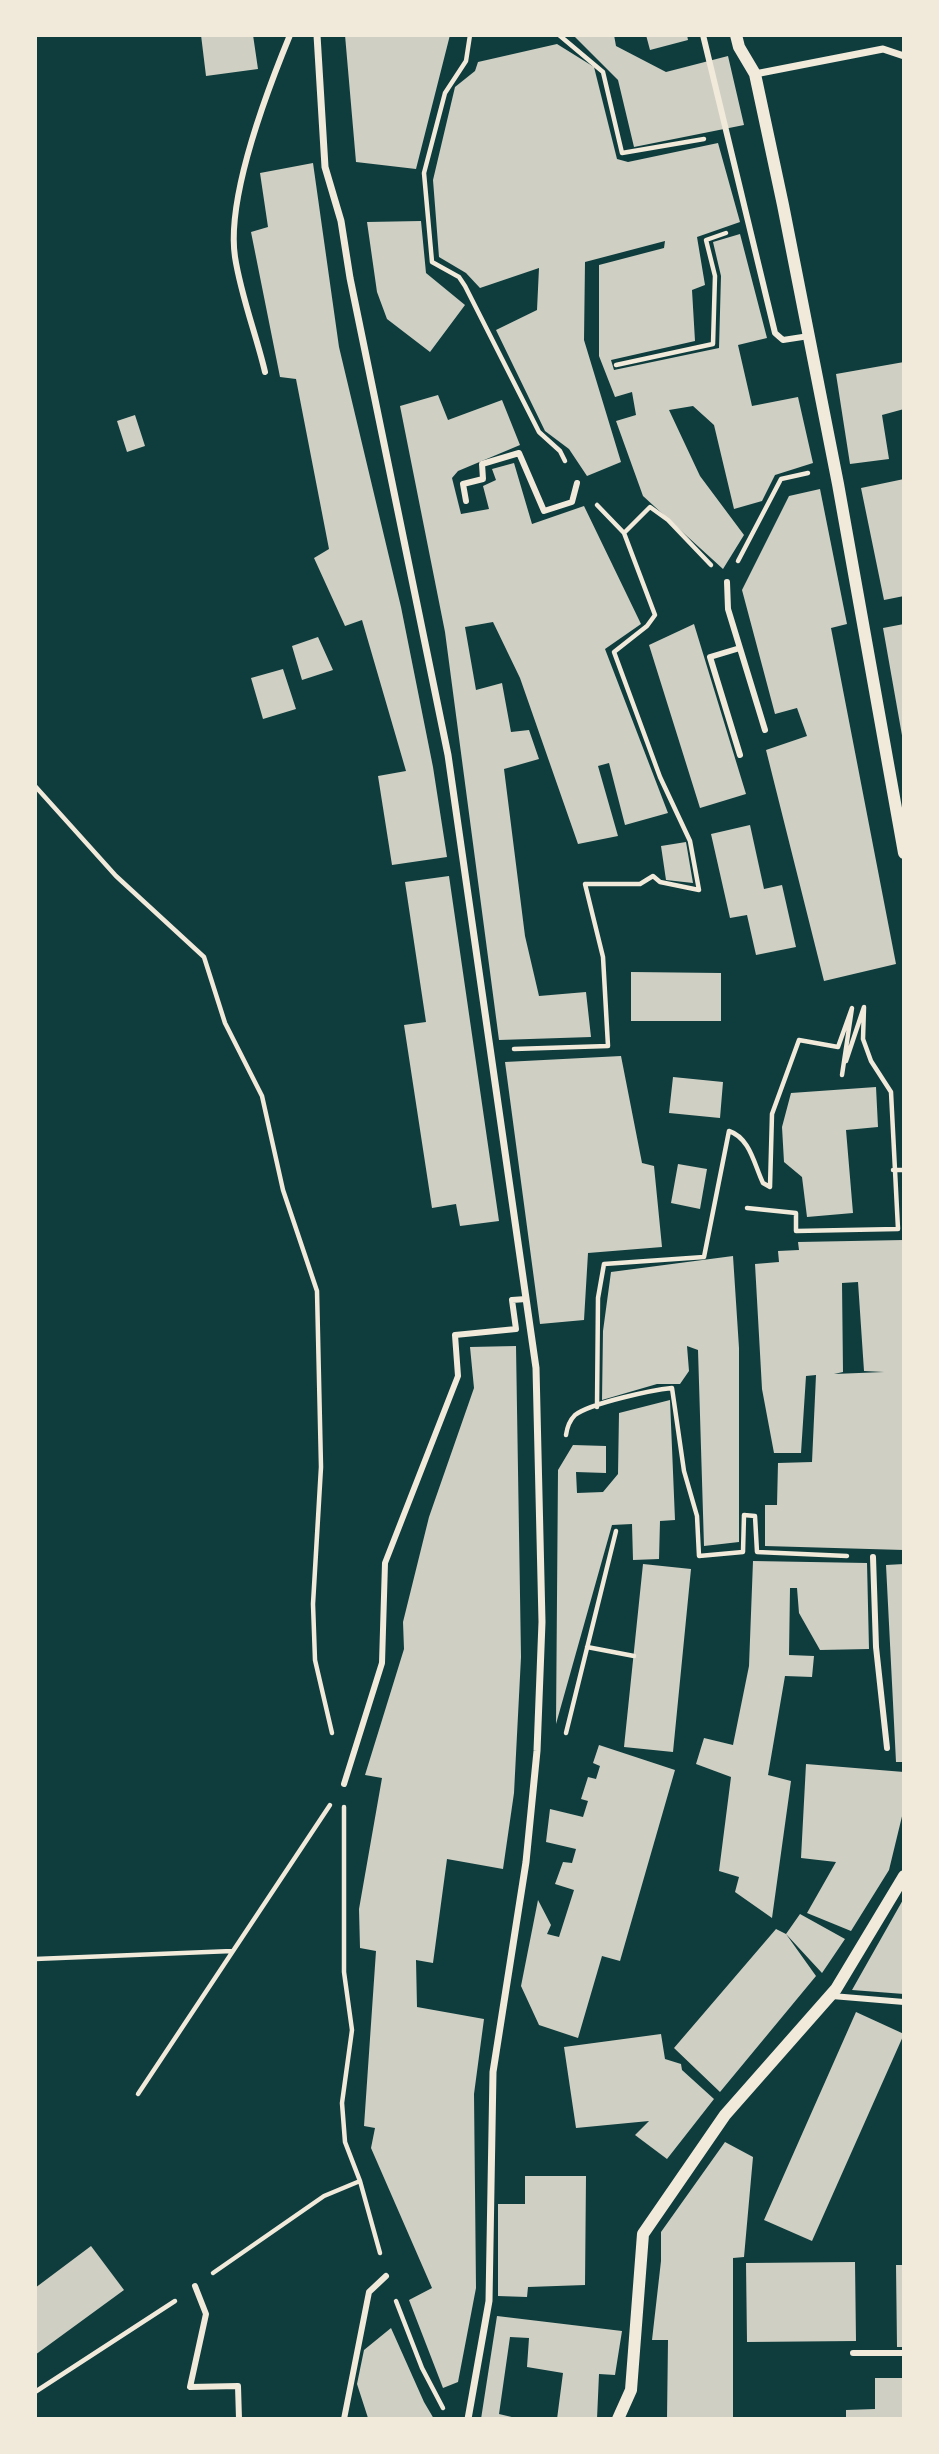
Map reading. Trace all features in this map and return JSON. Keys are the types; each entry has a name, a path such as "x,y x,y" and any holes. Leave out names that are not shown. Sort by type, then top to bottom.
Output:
{"street":[{"path":"265,372 235,257 235,213 263,100 290,35"},
{"path":"317,35 325,167 341,220 349,278 436,689 478,951 537,1381 541,1576 540,1702 526,1862 493,2072 489,2301 468,2419"},
{"path":"703,35 775,333 783,340 809,336"},
{"path":"736,35 739,47 755,74 809,336 904,853"},
{"path":"755,74 883,49 904,56"},
{"path":"466,501 463,484 484,479 482,464 519,453 544,511 572,502 577,483"},
{"path":"727,582 728,609 765,730"},
{"path":"740,648 710,657 740,755"},
{"path":"344,1784 382,1663 385,1563 458,1376 455,1335 516,1329 512,1300 526,1299"},
{"path":"873,1557 876,1647 887,1748"},
{"path":"618,2419 631,2390 643,2234 725,2115 830,1996 857,1958 904,1876"},
{"path":"830,1996 904,2002"},
{"path":"344,2419 369,2292 386,2276"},
{"path":"195,2286 206,2314 190,2387 238,2386 239,2419"},
{"path":"853,2353 904,2353"}],"path":[{"path":"470,35 466,61 446,93 424,173 432,262 459,277 539,432 560,451 577,483 624,533 655,614 647,626 614,652 660,777 690,841 699,890 660,882 653,876 640,884 585,884 603,957 608,1046 490,1051"},
{"path":"559,35 603,72 622,153 728,135"},
{"path":"616,365 713,344 715,276 706,240 750,225"},
{"path":"624,533 650,507 668,520 727,582 781,479 835,467"},
{"path":"35,786 116,876 204,957 225,1023 262,1096 283,1190 317,1291 321,1467 313,1604 315,1660 331,1728"},
{"path":"597,1407 598,1298 604,1264 704,1257 729,1131 740,1134 746,1141 763,1183 770,1187 772,1114 799,1040 838,1047 852,1007 842,1075 864,1007 863,1039 871,1061 891,1092 898,1229 796,1230 796,1213 747,1208"},
{"path":"893,1170 904,1170"},
{"path":"574,1416 653,1389 672,1388 684,1471 697,1516 699,1556 744,1552 744,1515 755,1516 757,1552 873,1557"},
{"path":"565,1737 615,1531"},
{"path":"587,1647 634,1656"},
{"path":"138,2094 344,1784"},
{"path":"344,1784 344,1972 352,2030 342,2103 345,2142 360,2181 386,2276 422,2368 445,2412"},
{"path":"35,1959 233,1951"},
{"path":"35,2392 153,2318 324,2196 360,2181"}],"building":[{"path":"201,35 253,35 258,69 206,76"},
{"path":"345,35 450,35 416,169 356,162"},
{"path":"573,35 614,35 616,46 666,72 728,56 744,125 634,147 618,80"},
{"path":"646,35 687,35 688,40 650,50"},
{"path":"557,44 594,67 617,159 628,162 718,143 740,222 697,237 705,285 692,290 695,341 611,360 614,370 719,348 721,276 713,242 740,234 767,338 738,345 752,406 798,397 813,463 775,475 762,501 734,509 714,425 693,406 669,410 700,476 744,535 723,569 643,496 616,421 636,415 632,392 615,397 599,356 599,265 664,248 665,241 585,262 584,340 621,462 587,476 569,449 545,431 496,330 537,310 539,268 480,288 466,273 439,257 433,180 455,87 475,71 478,62"},
{"path":"313,163 339,347 401,607 433,767 447,857 392,865 378,776 406,771 362,620 345,626 314,558 329,549 296,379 280,377 251,232 268,227 260,173"},
{"path":"421,221 426,273 465,305 430,352 387,319 377,292 367,222"},
{"path":"904,362 904,409 882,415 889,459 850,464 836,374"},
{"path":"438,395 448,420 502,400 520,445 458,471 452,478 461,514 489,509 483,486 496,480 492,469 514,463 532,524 584,506 641,624 605,649 668,813 625,825 609,763 598,766 618,836 578,844 520,678 493,622 465,627 476,690 502,683 511,732 529,730 539,759 504,769 525,936 539,996 586,992 591,1037 499,1040 445,632 400,406"},
{"path":"135,415 145,446 127,452 117,421"},
{"path":"904,479 904,596 884,600 861,488"},
{"path":"820,489 847,624 831,628 896,964 824,981 766,750 807,736 797,708 775,714 742,590 789,496"},
{"path":"694,624 746,794 700,808 649,645"},
{"path":"904,624 904,741 903,741 883,628"},
{"path":"318,637 333,670 302,680 292,646"},
{"path":"283,669 296,709 263,719 251,678"},
{"path":"750,825 764,889 782,885 796,947 756,955 747,915 730,918 711,834"},
{"path":"686,842 693,883 666,880 661,846"},
{"path":"449,876 499,1221 460,1226 456,1204 432,1208 404,1025 426,1022 405,882"},
{"path":"631,972 721,973 721,1021 631,1021"},
{"path":"621,1056 642,1163 654,1166 662,1247 588,1253 584,1320 540,1324 505,1062"},
{"path":"673,1077 723,1082 720,1118 669,1113"},
{"path":"876,1087 878,1127 846,1130 853,1213 807,1217 802,1177 784,1162 782,1127 791,1093"},
{"path":"678,1164 707,1169 700,1209 671,1203"},
{"path":"904,1240 904,1550 765,1546 765,1505 777,1505 778,1463 812,1462 816,1375 806,1376 801,1453 774,1453 762,1389 755,1264 779,1262 778,1251 799,1250 798,1242","holes":["858,1282 864,1371 884,1372 834,1374 843,1372 842,1283"]},
{"path":"733,1256 739,1348 739,1542 704,1546 698,1350 687,1346 689,1371 680,1384 657,1384 602,1400 603,1331 611,1272"},
{"path":"516,1346 521,1657 514,1793 503,1869 447,1859 433,1963 416,1960 417,2007 484,2019 474,2094 476,2288 458,2382 443,2388 409,2300 432,2288 371,2148 375,2128 364,2126 376,1951 360,1948 359,1909 382,1778 365,1775 404,1649 403,1622 429,1517 474,1388 470,1347"},
{"path":"670,1400 675,1520 660,1521 659,1559 633,1560 632,1524 612,1525 556,1724 558,1470 573,1445 606,1446 606,1473 576,1472 577,1493 603,1492 618,1474 619,1413"},
{"path":"753,1561 867,1563 869,1649 820,1650 799,1613 797,1588 790,1588 789,1655 814,1656 812,1677 785,1676 768,1775 791,1781 772,1918 735,1892 739,1877 719,1871 731,1777 696,1764 704,1738 733,1745 749,1666"},
{"path":"643,1564 691,1569 673,1752 624,1747"},
{"path":"904,1564 904,1762 896,1762 886,1565"},
{"path":"599,1745 675,1770 620,1961 602,1956 578,2038 539,2025 521,1986 538,1900 551,1925 547,1934 559,1937 574,1890 555,1884 563,1862 572,1863 576,1849 546,1842 550,1809 583,1817 588,1801 581,1799 588,1777 596,1779 600,1766 593,1763"},
{"path":"806,1764 904,1772 904,1808 889,1870 851,1931 807,1913 836,1862 801,1858"},
{"path":"904,1898 904,1994 852,1990"},
{"path":"800,1914 845,1939 822,1973 786,1934"},
{"path":"776,1929 786,1934 816,1976 720,2092 674,2048"},
{"path":"856,2012 904,2034 812,2241 764,2220"},
{"path":"661,2034 665,2059 681,2064 682,2070 714,2099 667,2159 635,2135 649,2121 576,2128 564,2047"},
{"path":"725,2142 753,2157 744,2257 733,2258 733,2419 667,2419 668,2340 652,2340 661,2261 661,2232"},
{"path":"525,2176 586,2176 585,2285 528,2287 527,2297 498,2296 498,2204 525,2204"},
{"path":"91,2246 124,2290 35,2355 35,2288"},
{"path":"855,2262 856,2341 747,2342 746,2263"},
{"path":"896,2265 904,2265 904,2347 897,2347"},
{"path":"497,2316 622,2331 615,2375 599,2374 597,2419 557,2419 563,2373 527,2367 529,2338 510,2337 499,2414 520,2419 481,2419"},
{"path":"391,2328 434,2419 368,2418 357,2384 364,2350"},
{"path":"875,2378 904,2378 904,2419 846,2419 846,2410 875,2409"}]}
